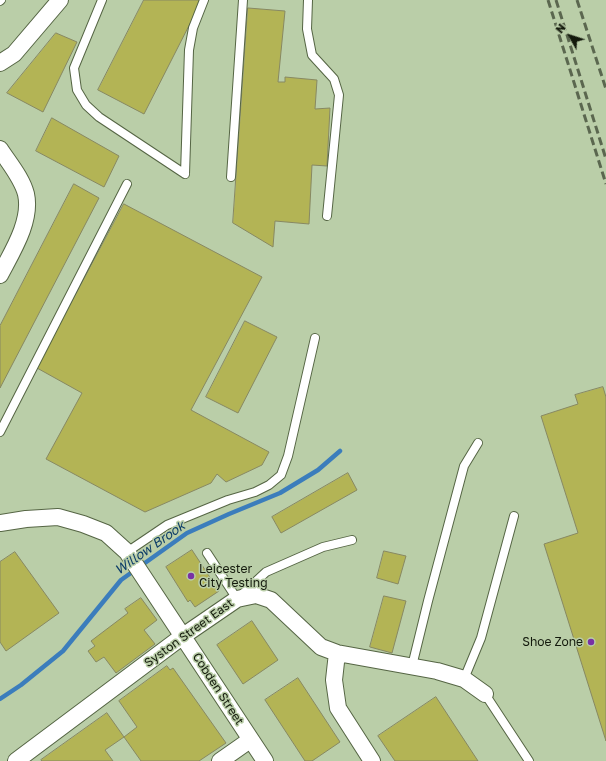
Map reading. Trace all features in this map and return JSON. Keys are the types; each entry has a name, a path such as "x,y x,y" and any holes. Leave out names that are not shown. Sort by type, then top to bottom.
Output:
{"street":[{"path":"0,63 14,54 60,0"},
{"path":"0,149 21,180 26,195 26,217 17,242 0,275"},
{"name":"Cobden Street","path":"0,523 26,519 58,517 83,524 106,533 127,552 264,761"},
{"name":"Syston Street East","path":"16,761 183,636 238,599 256,595 271,600 321,647 337,654 437,671 464,679 485,694"},
{"path":"337,654 334,680 338,708 372,761"},
{"path":"220,761 250,740"}],"lane":[{"path":"92,0 101,3 74,68 77,90 86,105 99,117 185,174 190,50 193,28 204,0"},
{"path":"231,177 243,0"},
{"path":"308,0 307,29 312,55 334,79 339,95 327,216"},
{"path":"0,432 127,184"},
{"path":"127,552 167,525 228,500 255,492 269,485 282,475 288,456 315,338"},
{"path":"412,666 464,466 478,443"},
{"path":"464,679 481,638 514,516"},
{"path":"206,553 238,599 266,572 323,547 352,540"},
{"path":"485,694 530,761"}],"building":[{"path":"144,0 202,0 144,114 98,90"},
{"path":"248,8 285,11 278,82 285,82 285,77 317,80 315,109 330,108 327,166 312,165 309,224 275,221 273,247 233,223"},
{"path":"56,33 77,42 43,112 7,93"},
{"path":"52,118 119,156 104,187 36,151"},
{"path":"74,184 99,198 0,388 0,326"},
{"path":"124,204 262,277 191,410 269,452 262,465 226,482 217,474 211,483 145,512 46,459 82,393 37,368"},
{"path":"245,321 277,337 238,413 206,397"},
{"name":"Shoe Zone","path":"603,387 606,397 606,741 544,544 578,533 541,416 578,404 575,395"},
{"path":"348,473 357,490 281,533 272,517"},
{"path":"192,550 219,591 195,607 190,600 188,602 166,567"},
{"path":"384,551 406,556 398,584 377,578"},
{"path":"15,552 59,613 6,651 0,642 0,562"},
{"path":"384,596 406,601 392,653 370,647"},
{"path":"141,598 157,620 144,630 155,644 116,673 104,657 96,662 88,651 95,646 91,641 128,613 125,609"},
{"path":"252,621 278,660 243,684 217,645"},
{"path":"167,666 170,670 173,668 226,743 199,761 141,761 124,737 137,727 119,701"},
{"path":"298,678 340,742 312,761 305,761 265,700"},
{"path":"436,697 478,761 395,761 378,736"},
{"path":"107,713 124,737 105,750 113,761 41,760"}],"waterway":[{"name":"Willow Brook","path":"0,699 21,685 63,651 121,580 187,533 280,493 318,470 340,451"}],"railway":[{"path":"548,0 606,184"},
{"path":"556,0 606,159"},
{"path":"577,0 606,89"}],"place":[{"name":"Leicester City Testing","path":"191,576"},
{"name":"Shoe Zone","path":"591,642"}]}
